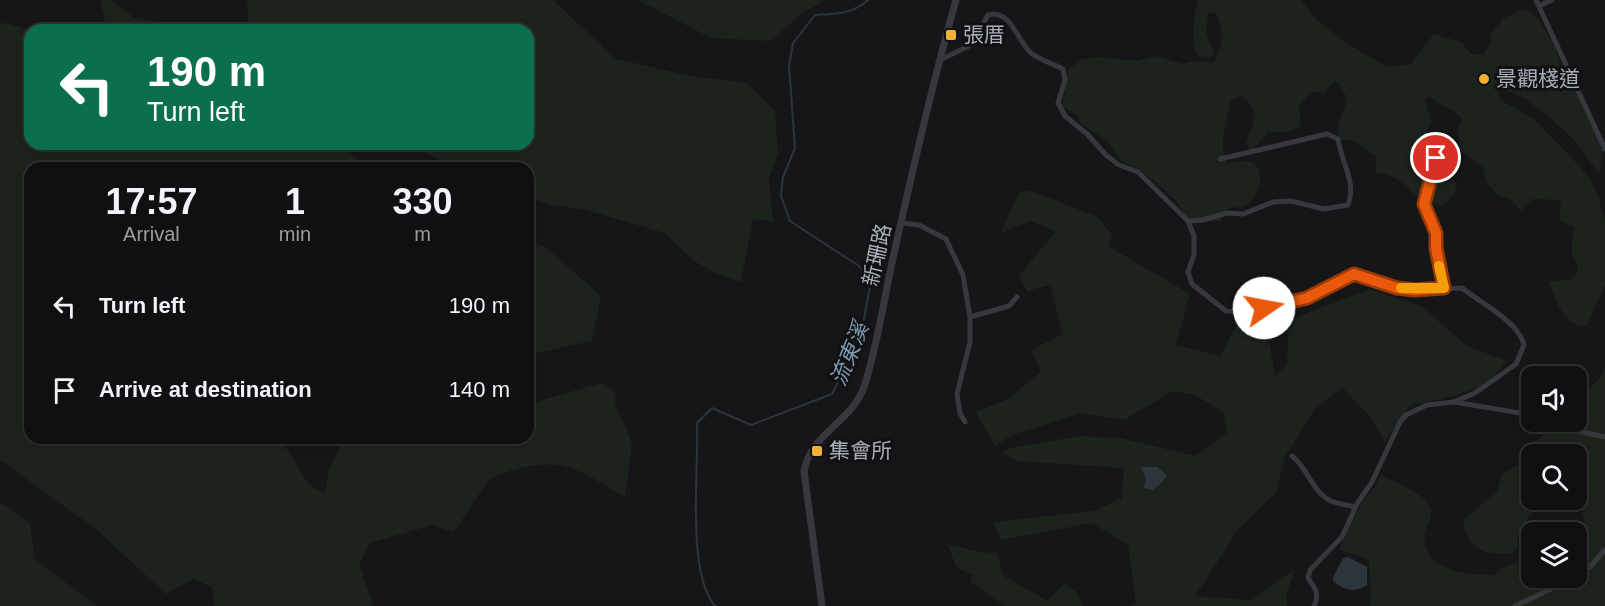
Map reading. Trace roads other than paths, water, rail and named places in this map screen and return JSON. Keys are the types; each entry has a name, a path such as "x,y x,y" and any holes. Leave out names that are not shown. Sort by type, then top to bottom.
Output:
{"street":[{"name":"新珊路","path":"822,606 804,471 806,458 812,448 846,415 864,388 901,223 956,0"},
{"path":"1552,0 1537,3 1605,149"},
{"path":"940,60 971,45 988,15 1004,16 1033,55 1063,69 1065,80 1058,103 1065,116 1119,165 1138,172 1188,221 1194,236 1194,255 1188,272 1192,284 1226,311 1241,312 1287,304 1307,298 1354,274 1397,288 1414,290 1462,288 1485,306 1512,322 1524,345 1516,364 1475,393 1454,402"},
{"path":"1188,221 1203,220 1227,213 1243,214 1273,202 1291,201 1324,209 1348,205 1351,198 1352,184 1340,156 1338,139 1334,136 1327,134 1220,159"},
{"path":"1436,158 1424,204 1436,233 1436,248 1444,288"},
{"path":"901,223 919,225 945,238 963,274 970,317 970,342 957,393 960,413 965,422"},
{"path":"970,317 1009,306 1017,297"},
{"path":"1314,606 1318,598 1308,578 1310,570 1342,537 1355,507 1372,482 1400,422 1406,415 1427,405 1454,402 1521,413"},
{"path":"1582,432 1605,437"},
{"path":"1292,456 1304,467 1317,489 1330,501 1355,507"},
{"path":"1587,569 1605,550"},
{"path":"1515,606 1552,588"}],"waterway":[{"name":"流東溪","path":"715,606 706,590 697,545 697,423 712,408 751,425 832,394 861,335 871,281 859,266 790,221 781,196 783,177 795,148 789,66 793,43 815,15 850,11 868,0"}],"place":[{"name":"張厝","path":"951,35"},
{"name":"景觀棧道","path":"1484,79"},
{"name":"集會所","path":"817,451"}]}
